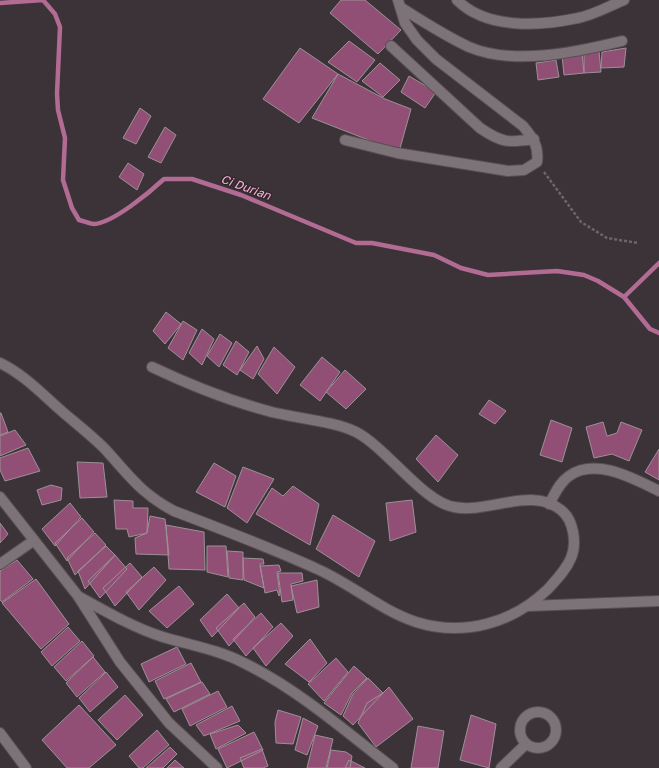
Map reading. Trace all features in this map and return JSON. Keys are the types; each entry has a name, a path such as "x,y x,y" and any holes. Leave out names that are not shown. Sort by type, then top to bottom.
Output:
{"street":[{"path":"457,0 467,10 484,18 505,22 536,24 579,18 624,0"},
{"path":"399,4 470,47 494,53 531,56 563,54 622,41"},
{"path":"345,140 397,153 508,171 524,170 537,162 538,151 534,139 523,126 436,59 417,40 405,23 399,4"},
{"path":"391,46 480,128 495,138 510,142 534,139"},
{"path":"0,364 12,369 103,447 136,486 154,501 174,511 318,569 395,612 416,621 438,627 468,627 490,624 508,618 529,606 555,581 567,566 573,553 574,536 570,522 563,511 550,504 533,501 519,501 488,508 453,507 442,504 429,495 391,460 356,432 341,427 269,412 205,392 152,367"},
{"path":"550,504 558,486 569,476 584,469 601,469 624,475 659,491"},
{"path":"0,497 33,541 78,596 120,662 169,723 217,768"},
{"path":"0,564 33,541"},
{"path":"78,596 135,626 162,637 192,644 244,662 293,691 394,768"},
{"path":"529,606 659,601"},
{"path":"0,733 26,768"},
{"path":"501,768 526,744"}],"path":[{"path":"537,162 581,222 607,238 638,243"}],"building":[{"path":"341,0 365,0 401,30 378,54 330,13"},
{"path":"349,41 375,60 357,82 328,62"},
{"path":"300,48 338,74 299,123 263,99"},
{"path":"626,48 624,67 601,68 602,52"},
{"path":"599,51 601,72 584,73 584,54"},
{"path":"582,53 584,73 564,75 562,56"},
{"path":"556,60 559,77 538,80 536,63"},
{"path":"380,63 400,80 383,97 362,81"},
{"path":"338,74 385,99 411,109 399,152 312,118"},
{"path":"409,76 436,92 425,108 401,92"},
{"path":"140,108 151,116 136,144 123,138"},
{"path":"165,127 176,135 161,163 148,157"},
{"path":"128,163 144,174 137,190 119,177"},
{"path":"166,312 181,324 165,344 153,331"},
{"path":"183,321 197,330 183,360 168,348"},
{"path":"202,329 214,339 202,365 189,353"},
{"path":"220,334 232,343 219,367 207,356"},
{"path":"236,341 249,352 237,375 223,365"},
{"path":"257,346 264,359 253,379 240,370"},
{"path":"274,347 295,367 277,394 258,374"},
{"path":"322,357 340,372 320,401 300,385"},
{"path":"345,370 366,389 346,409 326,392"},
{"path":"489,400 506,411 495,424 479,414"},
{"path":"0,413 8,432 0,435"},
{"path":"551,420 572,428 562,462 540,455"},
{"path":"603,422 607,436 617,433 621,422 642,430 629,461 612,454 594,458 586,427"},
{"path":"15,430 26,445 0,456 0,436"},
{"path":"436,435 458,455 438,482 416,459"},
{"path":"28,448 40,471 5,481 0,470 0,458"},
{"path":"659,449 659,480 645,472"},
{"path":"77,462 103,463 107,497 80,498"},
{"path":"214,463 236,476 225,507 196,492"},
{"path":"243,467 274,479 247,523 227,508"},
{"path":"51,485 62,488 61,500 42,505 37,490"},
{"path":"293,486 319,504 310,545 256,514 272,488 283,496"},
{"path":"114,500 133,501 133,508 148,508 147,533 129,537 127,529 116,529"},
{"path":"412,500 416,532 390,541 386,503"},
{"path":"70,503 81,517 55,546 42,529"},
{"path":"333,515 375,541 359,577 316,549"},
{"path":"150,516 165,519 169,555 136,554 135,538 147,533"},
{"path":"82,518 94,532 67,561 55,543"},
{"path":"0,523 8,534 0,543"},
{"path":"166,525 204,532 205,570 169,569"},
{"path":"95,533 106,545 75,575 67,558"},
{"path":"106,546 115,555 85,589 78,571"},
{"path":"207,546 226,546 228,577 207,572"},
{"path":"227,551 243,552 243,580 229,578"},
{"path":"115,555 127,569 100,598 88,581"},
{"path":"243,558 263,559 264,564 260,564 264,588 244,580"},
{"path":"17,560 33,579 2,602 0,600 0,571"},
{"path":"130,563 142,577 115,606 103,588"},
{"path":"279,565 281,571 277,572 280,595 279,596 277,590 265,593 260,566"},
{"path":"154,567 166,580 139,610 126,592"},
{"path":"278,573 302,573 303,581 291,584 293,600 282,602"},
{"path":"36,579 69,624 41,649 2,603"},
{"path":"317,580 319,607 297,613 291,586"},
{"path":"179,586 194,604 167,628 149,611"},
{"path":"227,594 239,608 212,637 200,620"},
{"path":"244,603 255,617 229,646 216,628"},
{"path":"261,613 273,627 246,656 233,639"},
{"path":"281,623 293,636 266,666 253,648"},
{"path":"68,627 80,641 52,666 41,652"},
{"path":"310,639 327,663 309,682 285,664"},
{"path":"82,641 94,656 66,681 54,667"},
{"path":"177,647 186,664 149,682 141,664"},
{"path":"93,657 105,672 77,697 66,683"},
{"path":"336,658 348,672 324,701 308,684"},
{"path":"191,663 201,682 164,699 155,681"},
{"path":"354,666 367,678 352,693 341,715 324,703"},
{"path":"106,672 118,687 90,712 79,698"},
{"path":"368,678 383,693 353,725 343,716 353,694"},
{"path":"202,682 210,694 174,712 166,699"},
{"path":"389,687 413,719 376,747 358,723 367,703 383,693"},
{"path":"218,691 227,707 190,726 182,709"},
{"path":"125,695 143,715 117,740 98,720"},
{"path":"79,705 116,745 89,768 67,768 42,740"},
{"path":"232,706 240,721 204,736 196,725"},
{"path":"278,710 301,717 293,744 276,743 275,722"},
{"path":"471,715 496,724 489,768 460,760"},
{"path":"303,718 318,726 307,755 295,750"},
{"path":"238,725 246,733 216,749 210,734"},
{"path":"418,726 444,731 438,768 411,768"},
{"path":"157,730 169,745 143,768 139,768 129,756"},
{"path":"254,732 263,750 227,768 218,749"},
{"path":"315,735 333,739 326,768 307,768"},
{"path":"170,747 177,754 163,768 146,768"},
{"path":"262,749 268,766 263,768 244,768 240,758"},
{"path":"331,750 346,752 352,756 350,768 327,768"},
{"path":"175,760 184,768 167,768"},
{"path":"349,760 365,768 345,768"}],"waterway":[{"name":"Ci Durian","path":"0,3 43,0 55,14 60,27 57,94 58,110 65,138 63,180 72,208 79,220 92,224 102,222 121,213 164,179 192,179 241,195 356,243 372,243 434,255 461,268 488,275 557,271 584,275 598,281 624,297 650,329 659,333"},
{"path":"624,297 659,263"}]}
